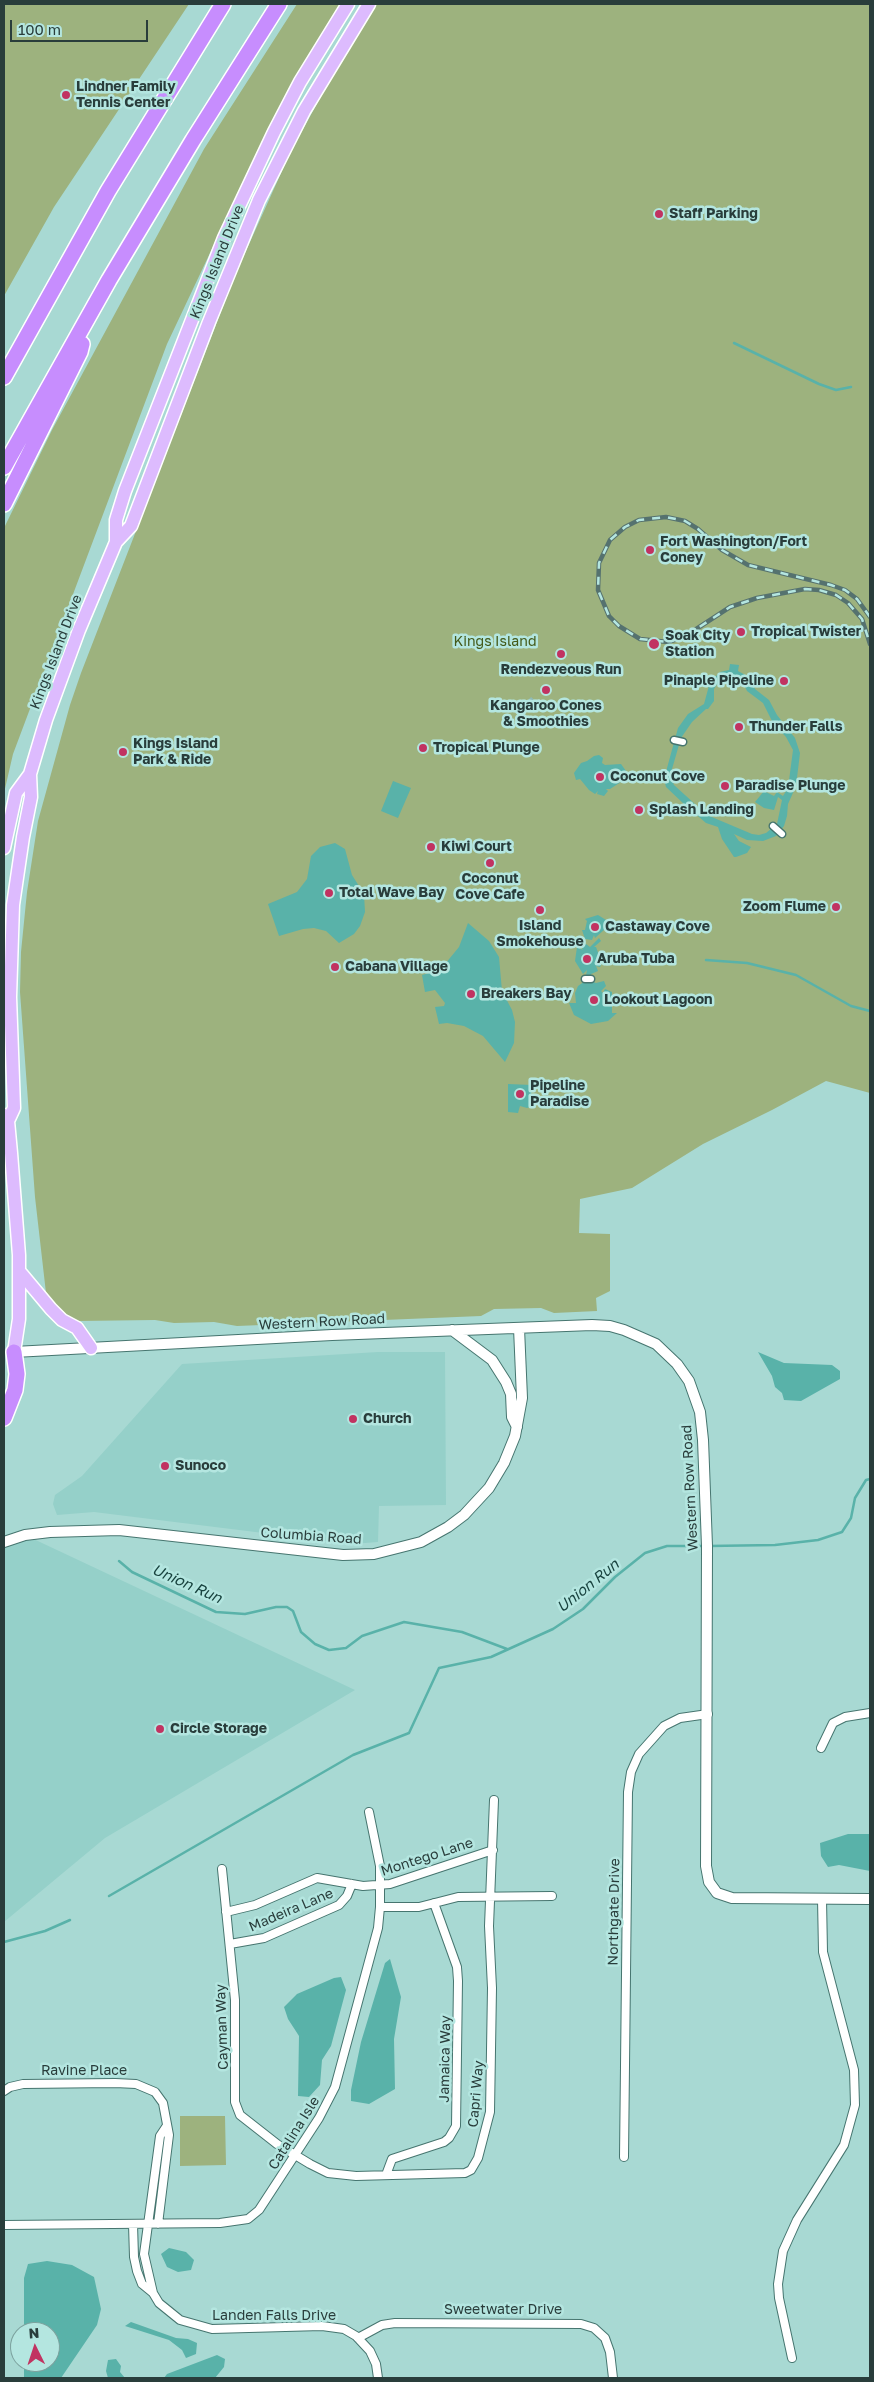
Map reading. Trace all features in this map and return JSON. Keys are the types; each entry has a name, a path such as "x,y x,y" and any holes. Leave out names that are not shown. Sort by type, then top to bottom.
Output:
{"highway":[{"path":"4,377 108,191 223,4"},
{"path":"4,467 89,317 194,140 279,4"},
{"path":"4,504 80,352 89,317"},
{"path":"4,1368 14,1352"},
{"path":"4,1418 15,1390 17,1374 14,1352"}],"main road":[{"name":"Kings Island Drive","path":"116,542 116,520 125,492 224,238 278,124 348,4"},
{"name":"Kings Island Drive","path":"4,848 16,794 30,774 46,720 69,657 116,542 131,526 194,359 259,200 304,111 368,4"},
{"name":"Kings Island Drive","path":"14,1352 19,1319 20,1272 6,1118 14,1108 10,997 12,928 20,856 32,797 30,774"},
{"path":"20,1272 50,1309 67,1324 77,1328 91,1348"}],"street":[{"path":"674,740 683,742"},
{"path":"773,826 782,834"},
{"name":"Western Row Road","path":"14,1352 452,1330 610,1326 656,1344 669,1355 689,1381 700,1412 707,1558 708,1714 706,1866 712,1888 717,1893 732,1898 870,1899"},
{"name":"Columbia Road","path":"4,1542 25,1535 50,1532 105,1530 344,1555 374,1554 421,1542 448,1528 464,1515 498,1474 517,1427 522,1398 519,1328"},
{"path":"452,1330 492,1360 508,1388 512,1417 517,1427"},
{"name":"Northgate Drive","path":"624,2156 628,1792 631,1772 639,1754 664,1726 680,1718 708,1714"},
{"path":"821,1748 829,1729 838,1720 870,1714"},
{"name":"Capri Way","path":"296,2155 328,2172 356,2176 459,2175 471,2170 478,2158 490,2112 492,1996 489,1926 494,1800"},
{"name":"Catalina Isle","path":"4,2225 220,2223 248,2219 259,2210 319,2118 335,2087 374,1944 380,1907 381,1885 378,1852 369,1812"},
{"name":"Montego Lane","path":"226,1912 255,1905 317,1878 352,1884 381,1885 493,1850"},
{"name":"Cayman Way","path":"222,1869 236,2020 236,2109 249,2124 296,2155"},
{"name":"Madeira Lane","path":"230,1944 264,1938 339,1905 348,1896 352,1884"},
{"path":"380,1907 405,1908 458,1897 552,1896"},
{"path":"792,2358 779,2298 778,2284 783,2251 797,2220 844,2145 855,2105 854,2070 823,1952 822,1899"},
{"name":"Jamaica Way","path":"386,2176 392,2159 444,2142 449,2138 456,2126 457,1967 434,1903"},
{"name":"Ravine Place","path":"4,2090 24,2084 136,2084 149,2088 160,2097 166,2109 166,2127 169,2136 158,2224"},
{"name":"Ravine Place","path":"148,2224 160,2136 166,2127"},
{"name":"Landen Falls Drive","path":"133,2224 136,2271 142,2284 153,2293 169,2312 180,2320 199,2327 232,2329 322,2326 344,2329 358,2338 374,2357 378,2378"},
{"name":"Landen Falls Drive","path":"148,2224 144,2254 153,2293"},
{"name":"Sweetwater Drive","path":"358,2338 382,2325 395,2322 581,2324 594,2328 604,2338 610,2352 613,2378"}],"shaded area":[{"path":"730,664 739,665 738,671 749,677 755,689 769,700 777,715 795,738 800,753 796,786 788,804 784,826 776,836 763,841 747,840 734,834 739,841 751,847 747,853 736,857 734,857 722,839 718,827 706,823 685,805 666,787 664,779 678,728 688,714 704,704 710,682 720,672 729,670","holes":["732,676 742,681 747,691 763,703 773,723 786,737 793,750 788,788 783,796 777,792 774,796 764,791 755,802 764,808 774,810 778,797 782,800 777,824 766,833 759,835 752,834 707,815 674,785 672,780 672,769 681,738 692,722 708,709 714,701 714,689 720,680"]},
{"name":"Coconut Cove","path":"599,755 603,758 602,763 605,765 621,764 626,771 624,780 610,789 606,789 608,791 604,796 597,794 598,791 595,794 589,790 580,779 576,780 574,773 581,763"},
{"path":"393,781 411,788 398,818 381,811"},
{"name":"Total Wave Bay","path":"335,843 345,849 352,875 364,894 365,912 360,926 354,934 339,943 326,931 314,928 279,936 268,904 297,892 307,879 311,856 320,847"},
{"name":"Castaway Cove","path":"598,915 606,920 605,929 595,938 594,935 592,940 585,939 582,930 585,930 587,921 585,919"},
{"name":"Breakers Bay","path":"468,923 489,941 499,957 502,991 512,1010 515,1022 514,1043 505,1062 483,1036 464,1026 447,1023 439,1024 435,1007 444,1006 445,1003 435,990 425,992 422,975 433,972 445,964 459,947"},
{"name":"Lookout Lagoon","path":"599,938 601,941 594,947 596,947 599,955 605,955 599,961 602,963 600,967 596,966 598,971 591,974 591,981 596,983 604,981 606,986 601,991 603,993 605,989 612,992 612,1013 617,1013 608,1021 591,1024 574,1015 569,1003 576,1003 575,993 578,986 585,981 587,970 583,974 575,961 577,947 583,950 577,939 582,946 586,944 590,947"},
{"name":"Pipeline Paradise","path":"508,1084 532,1085 530,1107 520,1106 518,1113 508,1112"},
{"path":"378,1352 445,1352 446,1505 379,1506 378,1542 352,1544 94,1512 57,1515 53,1504 55,1495 82,1476 182,1364"},
{"path":"758,1352 784,1363 832,1365 840,1371 840,1379 801,1401 784,1400 782,1393 775,1387 772,1376"},
{"path":"25,1535 355,1690 105,1838 4,1922 4,1542"},
{"path":"848,1834 870,1834 870,1871 839,1865 828,1867 821,1856 820,1843"},
{"path":"390,1959 401,1997 394,2039 395,2089 369,2104 351,2101 351,2090 361,2042 385,1963"},
{"path":"341,1977 346,1990 331,2046 322,2060 320,2085 309,2097 298,2096 299,2036 288,2019 284,2007 297,1994 334,1978"},
{"path":"169,2248 186,2252 194,2260 191,2270 178,2272 167,2267 161,2254"},
{"path":"47,2261 72,2265 94,2277 101,2309 97,2325 61,2378 24,2378 24,2372 60,2372 60,2322 24,2322 24,2278 28,2264"},
{"path":"131,2322 176,2338 188,2339 197,2343 196,2354 186,2358 182,2350 169,2340 125,2326"},
{"path":"217,2355 225,2359 224,2367 215,2378 164,2378 167,2374"},
{"path":"116,2359 121,2366 120,2372 125,2378 108,2378 106,2371 108,2360"}],"green space":[{"name":"Lindner Family Tennis Center","path":"4,4 189,4 54,207 4,296"},
{"path":"297,4 342,4 301,69 261,145 167,344 13,754 4,793 4,528 52,430 204,149"},
{"name":"Kings Island","path":"376,4 870,4 870,1093 826,1081 703,1144 632,1188 580,1199 579,1233 610,1234 610,1291 596,1298 597,1311 554,1313 541,1308 494,1309 481,1316 237,1326 214,1322 174,1323 155,1320 77,1321 61,1313 46,1293 35,1197 20,992 21,952 27,892 38,821 70,705 81,673 236,273 291,151 331,78"},
{"path":"180,2116 225,2116 226,2165 180,2166"}],"waterway":[{"path":"734,343 819,384 836,390 851,387"},
{"name":"Union Run","path":"706,960 747,963 796,975 851,1006 870,1011"},
{"name":"Union Run","path":"709,1546 775,1545 818,1540 842,1532 851,1518 855,1498 866,1480 870,1479"},
{"path":"109,1896 353,1755 409,1733 439,1668 491,1657 553,1629 583,1609 615,1577 645,1553 667,1546 703,1546"},
{"name":"Union Run","path":"119,1561 132,1572 216,1612 245,1614 276,1607 287,1607 293,1611 301,1632 315,1644 329,1650 346,1648 362,1636 404,1622 462,1632 507,1649"},
{"path":"4,1942 45,1931 70,1920"}],"tunnel":[{"path":"529,699 537,707"}],"railway":[{"path":"870,617 857,599 845,590 748,565 722,550 698,529 685,521 666,517 639,520 625,527 610,540 599,563 598,590 609,616 619,626 640,639 668,642 684,637 730,607 757,598 805,589 819,590 836,595 848,603 862,619 870,644"}],"place":[{"name":"Lindner Family Tennis Center","path":"66,95"},
{"name":"Staff Parking","path":"659,214"},
{"name":"Fort Washington/Fort Coney","path":"650,550"},
{"name":"Tropical Twister","path":"741,632"},
{"name":"Soak City Station","path":"654,644"},
{"name":"Rendezveous Run","path":"561,654"},
{"name":"Pinaple Pipeline","path":"784,681"},
{"name":"Kangaroo Cones & Smoothies","path":"546,690"},
{"name":"Thunder Falls","path":"739,727"},
{"name":"Tropical Plunge","path":"423,748"},
{"name":"Kings Island Park & Ride","path":"123,752"},
{"name":"Coconut Cove","path":"600,777"},
{"name":"Paradise Plunge","path":"725,786"},
{"name":"Splash Landing","path":"639,810"},
{"name":"Kiwi Court","path":"431,847"},
{"name":"Coconut Cove Cafe","path":"490,863"},
{"name":"Total Wave Bay","path":"329,893"},
{"name":"Zoom Flume","path":"836,907"},
{"name":"Island Smokehouse","path":"540,910"},
{"name":"Castaway Cove","path":"595,927"},
{"name":"Aruba Tuba","path":"587,959"},
{"name":"Cabana Village","path":"335,967"},
{"name":"Breakers Bay","path":"471,994"},
{"name":"Lookout Lagoon","path":"594,1000"},
{"name":"Pipeline Paradise","path":"520,1094"},
{"name":"Church","path":"353,1419"},
{"name":"Sunoco","path":"165,1466"},
{"name":"Circle Storage","path":"160,1729"}]}
